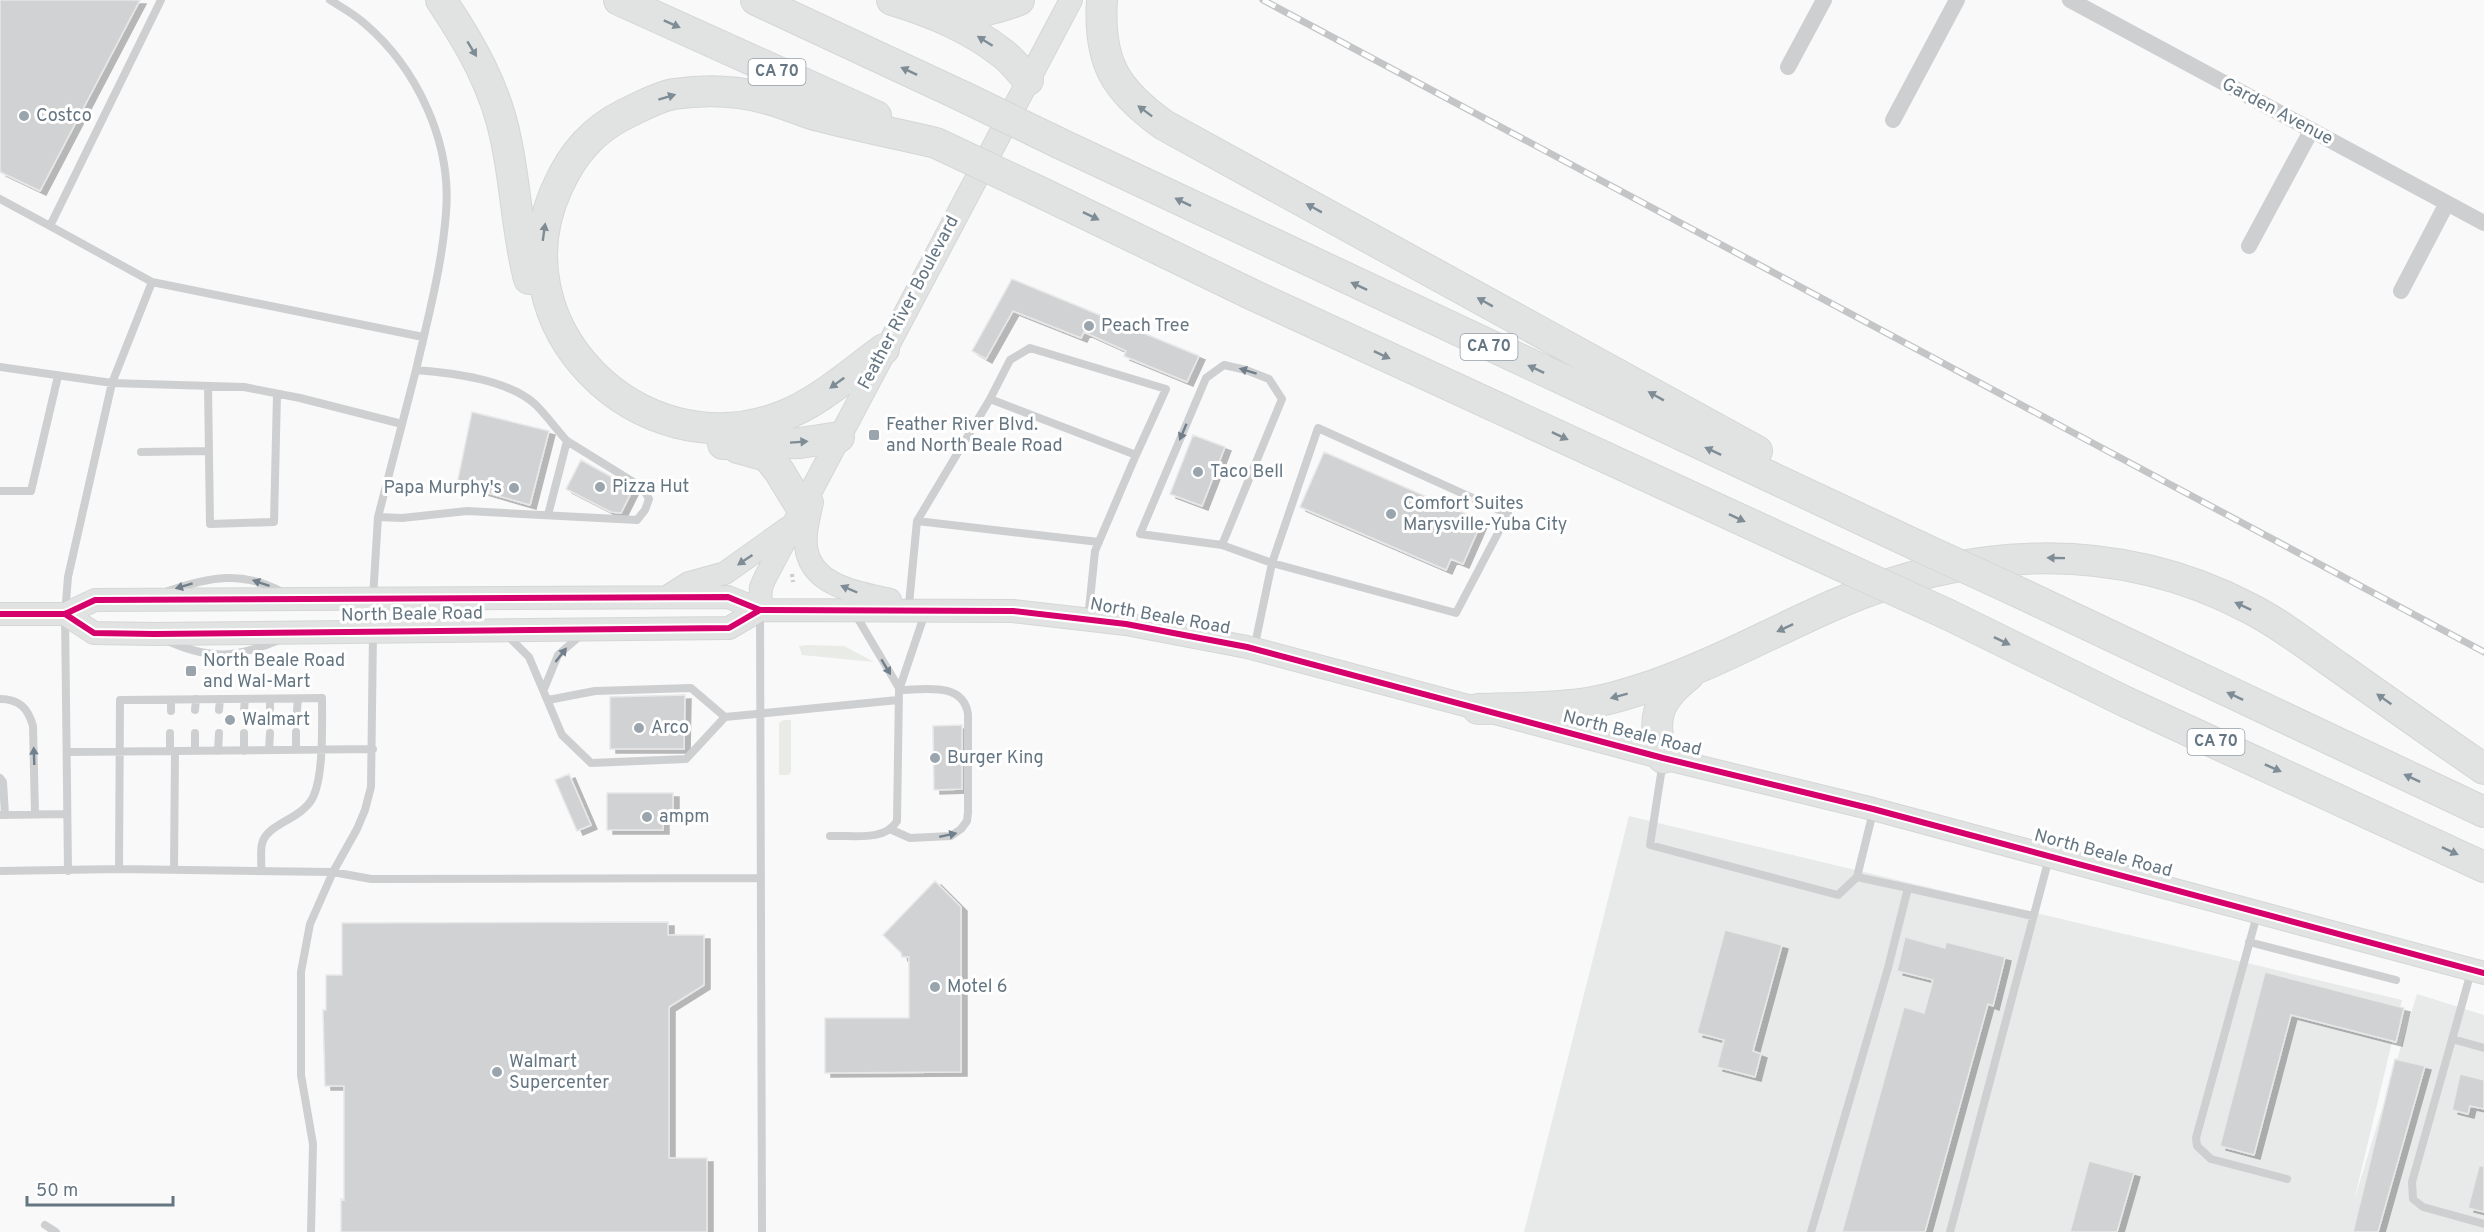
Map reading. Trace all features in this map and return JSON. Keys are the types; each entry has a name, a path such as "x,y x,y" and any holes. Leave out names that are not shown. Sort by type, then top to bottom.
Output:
{"highway":[{"path":"441,0 478,58 494,98 506,140 514,204 528,276 544,332 565,369 584,391 613,415 636,427 683,441 727,444 800,443 839,437"},
{"name":"CA 70","path":"619,0 936,143 1253,295 1949,615 2126,702 2484,867"},
{"name":"CA 70","path":"756,0 2484,812"},
{"path":"892,0 937,14 1004,54 1028,80"},
{"path":"937,14 965,15 997,9 1019,0"},
{"path":"1102,0 1100,27 1104,45 1120,86 1137,106 1164,125 1773,460 1849,514"},
{"path":"884,349 820,395 781,417 745,427 708,428 678,423 653,415 630,405 606,388 592,375 561,332 548,299 541,267 543,230 552,199 566,168 583,144 609,122 671,95 710,90 744,93 776,101 816,116 936,143"},
{"path":"727,444 766,456 779,471 796,516"},
{"path":"1478,709 1588,703 1620,696 1695,671 1838,603 1917,575 1993,559 2079,558 2130,565 2184,580 2249,608 2294,636 2484,769"},
{"path":"1663,758 1657,740 1659,708 1665,696 1695,671"}],"main road":[{"name":"Feather River Boulevard","path":"760,610 761,587 796,516 1071,0"},
{"path":"816,480 807,533 807,551 814,569 823,578 858,593 918,607"},
{"path":"666,597 689,583 725,573 796,516"},
{"name":"North Beale Road","path":"0,614 65,614 95,600 728,597 760,610 918,607 1013,611 1088,619 1170,632 1253,649 1663,758 2050,855 2478,971"},
{"name":"North Beale Road","path":"65,614 94,633 154,634 729,628 760,610"}],"street":[{"path":"1788,67 1824,0"},
{"path":"1893,120 1957,0"},
{"name":"Garden Avenue","path":"2070,0 2093,6 2311,130 2484,223"},
{"path":"2249,246 2311,130"},
{"path":"2401,291 2447,203"}],"lane":[{"path":"50,226 161,0"},
{"path":"330,0 363,21 389,48 420,92 437,132 446,180 447,212 434,293 378,517 373,599"},
{"path":"0,199 152,282 423,337"},
{"path":"68,871 65,614 68,577 112,383 152,282"},
{"path":"830,836 879,835 892,830 897,820 898,700 918,607 917,521 990,399 1010,360 1030,348 1166,388 1095,551 1088,619"},
{"path":"1222,545 1282,399 1269,379 1224,365 1206,378 1140,534 1222,545 1272,563 1456,613 1508,514 1318,428 1272,563 1253,649"},
{"path":"0,367 112,383 244,387 402,424"},
{"path":"378,517 402,518 467,511 637,520 645,510 649,499 643,488 567,441 535,404 503,386 457,374 416,370"},
{"path":"0,491 31,491 58,376"},
{"path":"208,386 210,524 274,522 277,394"},
{"path":"990,399 1136,455"},
{"path":"548,515 567,441"},
{"path":"141,452 209,451"},
{"path":"917,521 1099,542"},
{"path":"852,609 899,689"},
{"path":"760,610 762,1232"},
{"path":"544,689 558,655 588,628"},
{"path":"500,629 529,657 562,735 591,763 686,759 724,717 898,700"},
{"path":"311,1232 313,1144 301,1075 301,972 310,924 333,872 365,810 371,787 373,632"},
{"path":"548,700 595,691 691,688 724,717"},
{"path":"892,830 910,838 951,836 967,821 968,812 968,714 964,701 951,691 942,689 899,689"},
{"path":"119,869 120,700 322,698 322,750 313,797 303,811 273,827 262,842 261,871"},
{"path":"0,699 12,699 24,706 33,726 35,814"},
{"path":"195,710 196,699"},
{"path":"219,710 220,699"},
{"path":"244,710 245,699"},
{"path":"270,699 270,709"},
{"path":"297,710 298,699"},
{"path":"171,700 171,711"},
{"path":"296,732 296,750"},
{"path":"170,733 174,870"},
{"path":"195,733 195,751"},
{"path":"218,751 219,733"},
{"path":"243,751 244,733"},
{"path":"269,750 270,733"},
{"path":"67,752 373,749"},
{"path":"1663,758 1650,845 1838,895 1857,877 1873,809"},
{"path":"0,778 3,782 2,815 67,814"},
{"path":"1950,1232 2050,855"},
{"path":"0,871 119,869 333,872 372,879 760,878"},
{"path":"1857,877 2033,916"},
{"path":"1811,1232 1888,968 1908,888"},
{"path":"2258,911 2196,1138 2198,1146 2211,1159 2287,1179"},
{"path":"2249,942 2396,980"},
{"path":"2478,971 2452,1039 2412,1182 2413,1199 2422,1207 2484,1224"},
{"path":"2452,1039 2484,1048"},
{"path":"45,1225 56,1232"}],"path":[{"path":"792,574 793,582"}],"shaded area":[{"path":"799,646 844,646 874,662 802,655"},
{"path":"791,720 791,772 788,775 779,775 779,723"},
{"path":"1629,816 2402,1000 2354,1201 2417,994 2484,1015 2484,1232 1524,1232"}],"building":[{"path":"0,0 140,0 40,191 0,172"},
{"name":"Peach Tree","path":"1012,279 1199,356 1187,382 1124,356 1126,351 1084,332 1081,338 1013,311 986,359 972,351"},
{"path":"472,412 549,431 530,505 457,484"},
{"path":"1193,435 1225,447 1202,506 1170,494"},
{"name":"Comfort Suites Marysville-Yuba City","path":"1324,452 1482,521 1463,564 1451,559 1446,570 1300,507"},
{"path":"581,460 633,489 621,513 611,512 566,489"},
{"path":"685,695 684,749 610,749 610,697"},
{"path":"962,725 962,789 934,790 933,726"},
{"path":"569,774 591,825 577,831 555,780"},
{"path":"607,793 673,793 673,819 663,820 663,830 607,830"},
{"name":"Motel 6","path":"935,881 961,907 961,1072 825,1073 825,1018 909,1018 909,957 902,957 901,953 883,935"},
{"name":"Walmart Supercenter","path":"668,922 668,935 704,935 704,985 669,1007 669,1158 707,1158 707,1232 341,1232 341,1199 344,1200 344,1086 325,1086 323,1010 326,1010 326,975 342,975 342,923"},
{"path":"1725,930 1782,945 1753,1051 1761,1054 1755,1077 1717,1067 1724,1040 1697,1033"},
{"path":"1905,937 1945,948 1946,942 2005,957 1993,1006 1988,1004 1925,1232 1842,1232 1904,1007 1924,1013 1933,980 1897,971"},
{"path":"2265,972 2404,1008 2396,1042 2291,1015 2254,1155 2220,1146"},
{"path":"2395,1059 2425,1066 2378,1232 2353,1232"},
{"path":"2460,1074 2484,1080 2484,1109 2470,1106 2468,1114 2452,1110"},
{"path":"2089,1161 2134,1173 2117,1232 2070,1232"},
{"path":"2479,1166 2484,1166 2484,1212 2468,1208"}],"railway":[{"path":"1263,0 2484,652"}],"cycle path":[{"path":"0,614 65,614 95,600 728,597 760,610 1013,611 1126,624 1247,647 1663,758 1873,809 2484,973"},
{"path":"65,614 94,633 154,634 729,628 760,610"}],"place":[{"name":"Costco","path":"24,116"},
{"name":"Peach Tree","path":"1089,326"},
{"name":"Feather River Blvd. and North Beale Road","path":"874,435"},
{"name":"Taco Bell","path":"1198,472"},
{"name":"Pizza Hut","path":"600,487"},
{"name":"Papa Murphy's","path":"514,488"},
{"name":"Comfort Suites Marysville-Yuba City","path":"1391,514"},
{"name":"North Beale Road and Wal-Mart","path":"191,671"},
{"name":"Walmart","path":"230,720"},
{"name":"Arco","path":"639,728"},
{"name":"Burger King","path":"935,758"},
{"name":"ampm","path":"647,817"},
{"name":"Motel 6","path":"935,987"},
{"name":"Walmart Supercenter","path":"497,1072"}]}
